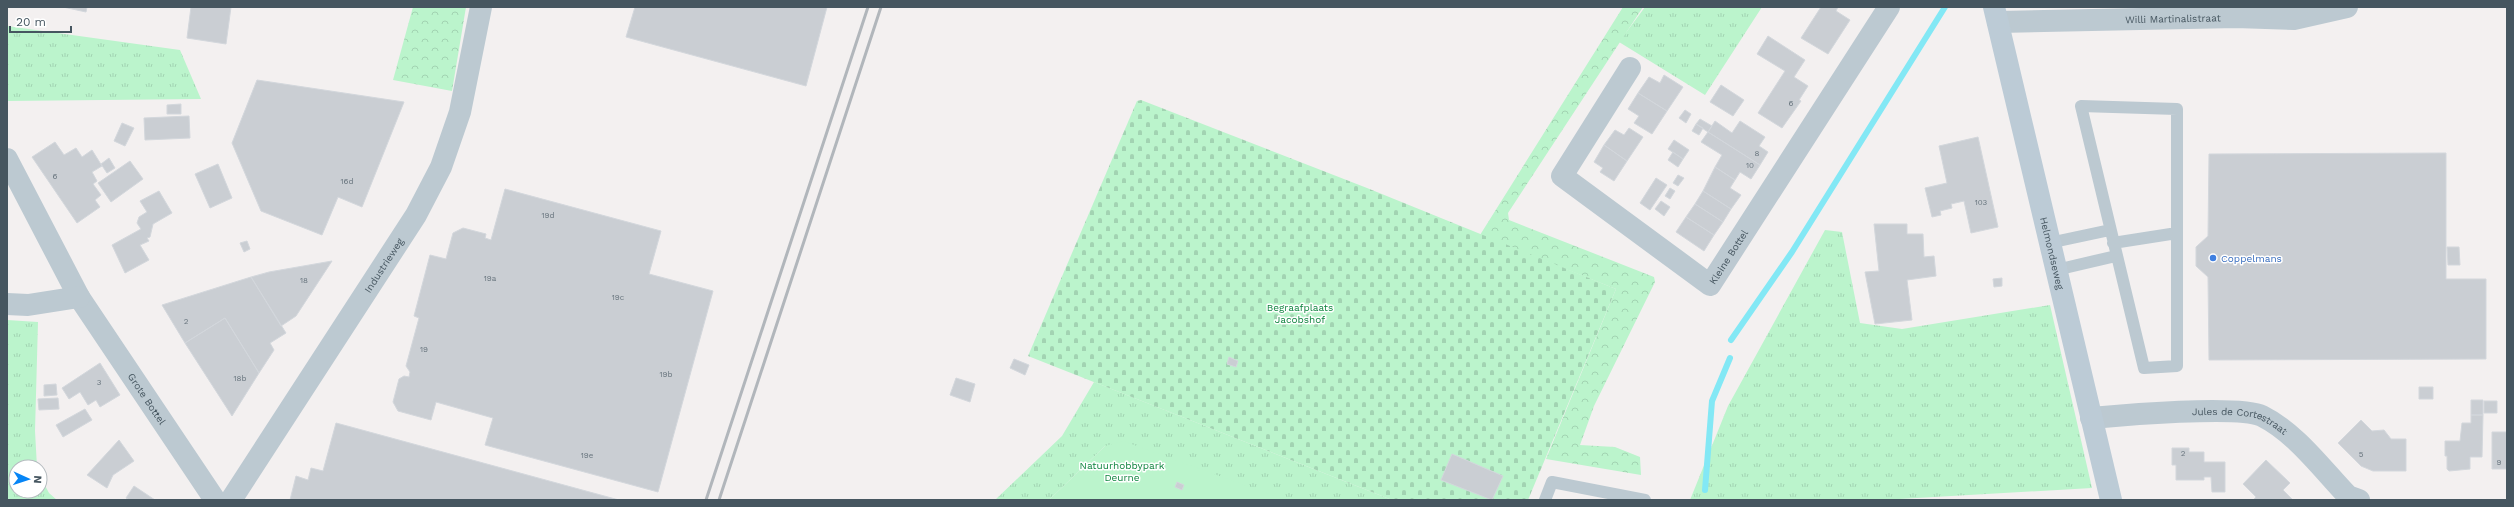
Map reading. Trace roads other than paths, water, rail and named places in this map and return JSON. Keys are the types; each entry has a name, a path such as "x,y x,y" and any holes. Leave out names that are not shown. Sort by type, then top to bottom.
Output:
{"street":[{"name":"Industrieweg","path":"231,500 416,214 441,167 460,112 481,7"},
{"name":"Kleine Bottel","path":"1630,68 1562,176 1710,285 1889,7"},
{"name":"Willi Martinalistraat","path":"1996,14 2235,12 2294,19 2348,7"},
{"name":"Helmondseweg","path":"1996,14 2111,500"},
{"name":"Grote Bottel","path":"7,159 79,297 215,500"},
{"path":"7,304 28,305 79,297"},
{"name":"Jules de Cortestraat","path":"2091,418 2229,411 2260,415 2283,429 2348,496 2359,500"}],"lane":[{"path":"2081,106 2177,108 2177,233 2177,366 2144,368 2081,106"},
{"path":"2049,243 2110,230"},
{"path":"2113,243 2177,233"},
{"path":"2056,270 2116,256"},
{"path":"1545,500 1552,482 1645,500"}],"waterway":[{"path":"1731,340 1792,252 1945,7"},
{"path":"1705,490 1712,401 1730,358"}],"railway":[{"path":"706,500 868,7"},
{"path":"719,500 881,7"}],"place":[{"name":"Coppelmans","path":"2213,258"}],"park label":[{"name":"Begraafplaats Jacobshof","path":"1300,312"},
{"name":"Natuurhobbypark Deurne","path":"1122,470"}]}
